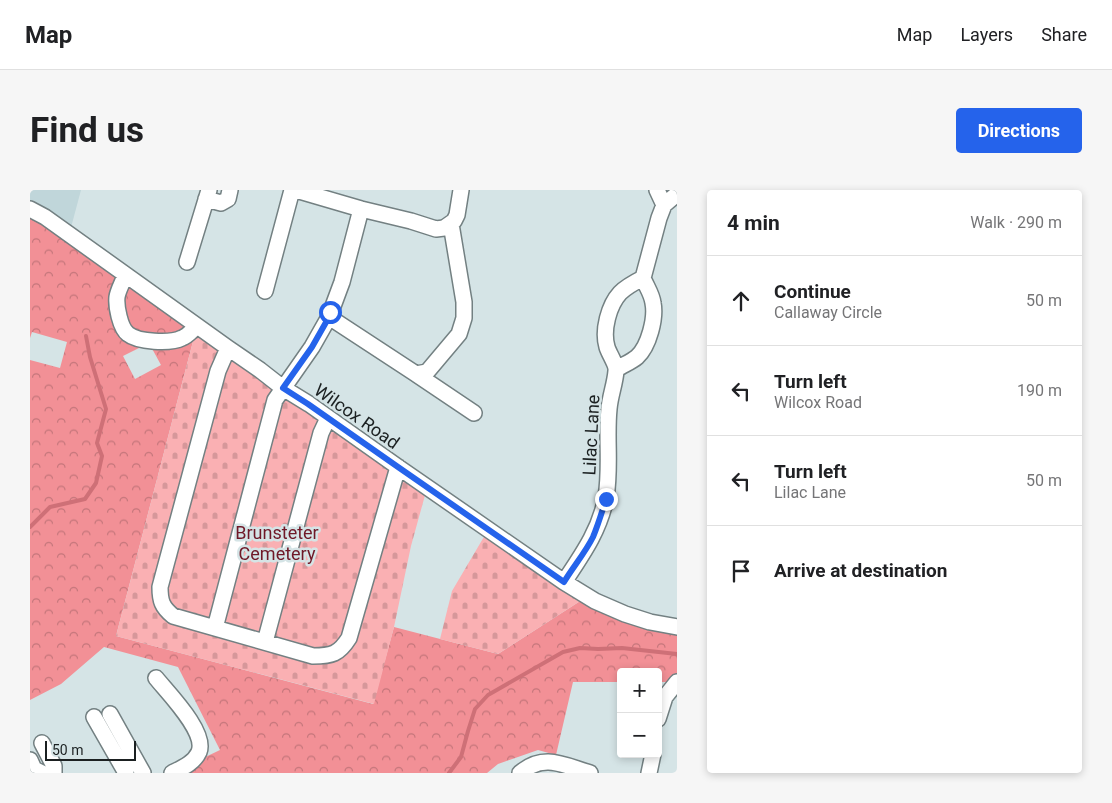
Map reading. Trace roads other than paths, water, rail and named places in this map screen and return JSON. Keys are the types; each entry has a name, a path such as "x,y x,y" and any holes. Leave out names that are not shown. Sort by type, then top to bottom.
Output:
{"street":[{"path":"187,262 208,195 221,203 228,199 230,190"},
{"path":"265,291 292,190"},
{"path":"296,190 436,229 444,228 451,224 457,215 461,190"},
{"path":"657,190 664,205"},
{"path":"642,278 625,288 611,306 606,339 607,347 617,369 638,357 651,331 654,318 654,304 642,278 664,205 677,194"},
{"name":"Wilcox Road","path":"30,209 283,388 564,582 595,601 625,614 650,622 676,624"},
{"path":"215,628 275,400 312,347 329,317 342,282 362,209"},
{"path":"416,374 427,372 459,334 464,318 464,302 451,224"},
{"path":"125,275 117,297 121,324 128,334 142,340 172,341 188,335 197,326"},
{"path":"329,317 474,413"},
{"path":"228,348 218,371 160,587 160,598 165,609 173,616 313,656 335,654 342,648 348,638 398,467"},
{"name":"Lilac Lane","path":"564,582 593,537 606,499 609,476 608,410 617,369"},
{"path":"265,642 321,434 328,418"},
{"path":"156,678 194,725 200,741 200,751 195,758 187,766 172,773"},
{"path":"660,713 665,697 677,682"},
{"path":"110,714 144,773"},
{"path":"94,717 126,773"},
{"path":"42,743 54,766 54,773"},
{"path":"649,773 652,758"},
{"path":"30,760 34,769 42,773"},
{"path":"520,773 534,764 552,761 590,773"}],"waterway":[{"path":"30,527 50,507 85,499 96,483 102,456 97,443 106,409 90,357 86,336"},
{"path":"449,773 461,757 475,709 488,695 563,652 580,648 622,648 677,654"}],"park label":[{"name":"Brunsteter Cemetery","path":"277,542"}]}
